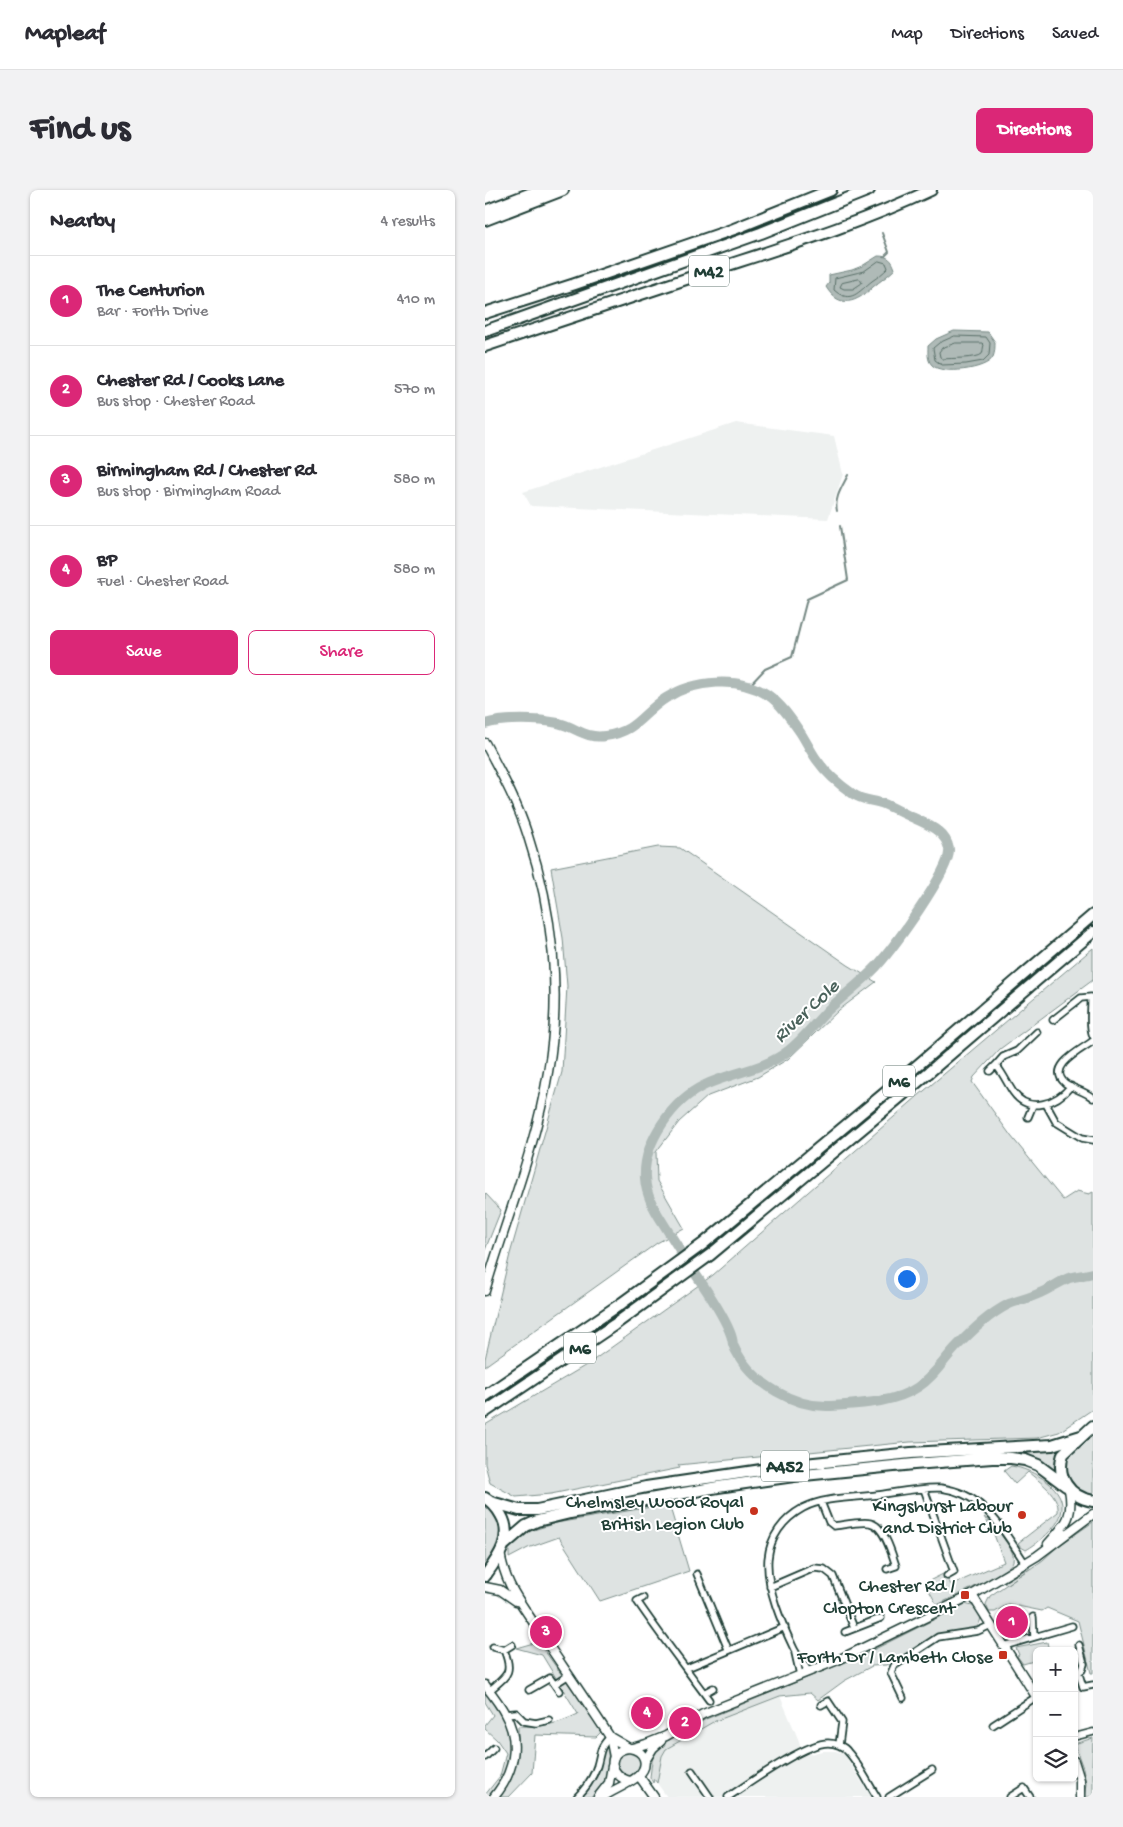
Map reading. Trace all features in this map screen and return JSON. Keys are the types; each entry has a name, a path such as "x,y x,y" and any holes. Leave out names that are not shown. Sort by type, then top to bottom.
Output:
{"highway":[{"path":"485,211 529,194 548,190"},
{"path":"485,220 563,190"},
{"path":"485,313 725,232 831,190"},
{"path":"485,331 761,233 869,190"},
{"name":"M42","path":"485,346 796,244 885,212 931,190"},
{"name":"M6","path":"485,1396 703,1244 884,1094 1093,915"},
{"name":"M6","path":"485,1412 614,1325 710,1255 900,1097 1093,932"},
{"name":"A452","path":"1067,1487 1061,1468 1063,1454 1093,1426"},
{"name":"A452","path":"487,1499 519,1510 537,1510 646,1487 795,1465 921,1452 1052,1445 1081,1436"},
{"name":"A452","path":"485,1576 502,1548 525,1526 537,1521 570,1512 709,1488 794,1476 914,1464 1011,1458 1025,1460 1038,1465 1078,1496 1093,1500"},
{"name":"A452","path":"487,1499 504,1520 507,1530 502,1548"}],"main road":[{"path":"485,1291 535,1133 553,1039 555,990 549,923 535,859 528,834 511,793 487,747"},
{"path":"1037,1556 1068,1520 1071,1502 1067,1487"},
{"path":"598,1797 609,1783 613,1761 617,1752 666,1736 703,1714 862,1649 973,1595 1037,1556 1093,1514"},
{"path":"502,1548 503,1567 508,1582 523,1608 610,1737 615,1772 618,1776 630,1781"},
{"path":"485,1587 500,1590 523,1608"},
{"path":"973,1595 1035,1692"},
{"path":"487,1688 505,1714 513,1734 514,1754 512,1765 504,1785 494,1797"},
{"path":"603,1797 639,1776 653,1748 666,1736"},
{"path":"610,1737 640,1752 645,1762"},
{"path":"1078,1774 1080,1797"},
{"path":"639,1776 654,1797"}],"street":[{"path":"1053,1020 1081,998 1092,997 1090,1025 1093,1036"},
{"path":"990,1071 1003,1057 1017,1051 1037,1032"},
{"path":"1093,1041 1065,1060 1061,1065 1063,1080 1093,1098"},
{"path":"996,1065 1018,1098 1033,1105 1046,1104 1063,1095 1071,1086"},
{"path":"1046,1104 1056,1122 1082,1138 1093,1140"},
{"path":"1028,1117 1033,1105"},
{"path":"924,1489 954,1572 947,1576"},
{"path":"804,1673 770,1587 768,1558 779,1529 788,1519 804,1508 821,1502 924,1489 947,1489 973,1500 991,1517 1025,1564"},
{"path":"821,1502 829,1522 834,1526 870,1522 879,1527 896,1566 887,1570"},
{"path":"770,1587 814,1568 824,1569 833,1576 854,1628"},
{"path":"697,1574 729,1649"},
{"path":"643,1598 637,1601 669,1648 687,1668 709,1700"},
{"path":"1033,1617 1035,1637"},
{"path":"845,1632 881,1618"},
{"path":"903,1698 891,1673 894,1666 938,1637 978,1631 991,1625"},
{"path":"1004,1646 1072,1626"},
{"path":"687,1668 785,1627"},
{"path":"493,1647 504,1650 512,1645"},
{"path":"1078,1671 1082,1670 1084,1664 1079,1645"},
{"path":"487,1688 508,1673 509,1668 504,1650"},
{"path":"555,1684 569,1675"},
{"path":"1078,1676 1083,1687 1093,1684"},
{"path":"529,1690 550,1678 559,1691"},
{"path":"705,1693 713,1688"},
{"path":"993,1725 1033,1696"},
{"path":"821,1705 828,1701 842,1722 839,1745"},
{"path":"505,1714 516,1713 524,1721 536,1723 549,1720"},
{"path":"1078,1736 1093,1732"},
{"path":"577,1797 593,1776 600,1748 610,1737"},
{"path":"727,1797 791,1757 819,1744 828,1743 839,1745 848,1751 877,1797"},
{"path":"485,1757 494,1748"},
{"path":"889,1797 933,1770"},
{"path":"692,1771 710,1797"},
{"path":"1010,1797 1025,1788 1030,1797"}],"shaded area":[{"path":"736,423 834,436 843,474 828,519 531,506 523,492"},
{"path":"658,847 680,848 848,965 876,982 839,1010 788,1059 758,1077 708,1096 679,1122 656,1152 657,1181 684,1228 657,1243 485,1366 485,1359 510,1254 562,1072 567,986 563,938 551,868"},
{"path":"1093,948 1093,980 1000,1049 974,1077 972,1082 1011,1136 1063,1200 1077,1191 1089,1194 1093,1192 1093,1409 1059,1432 1037,1438 910,1442 678,1465 680,1468 551,1494 516,1497 490,1483 485,1464 485,1425 588,1364 713,1275 918,1096"},
{"path":"485,1193 501,1210 485,1250"},
{"path":"1093,1432 1093,1495 1091,1495 1074,1486 1067,1476 1065,1464 1069,1454"},
{"path":"1059,1447 1054,1464 1055,1472 1013,1454 1026,1453 1027,1451"},
{"path":"1011,1466 1029,1471 1047,1481 1060,1496 1062,1505 1059,1519 1052,1530 1026,1550 1018,1543 1058,1512 1058,1506 1048,1489 1028,1472 1015,1484 1004,1471"},
{"path":"485,1503 500,1518 503,1540 485,1570"},
{"path":"669,1504 689,1571 600,1601 559,1537 528,1548 509,1558 509,1547 527,1532 556,1523"},
{"path":"984,1517 990,1521 1009,1546 1013,1555 1013,1561 1010,1566 992,1578 937,1605 925,1583 945,1573 951,1585 1004,1562 992,1529"},
{"path":"1093,1522 1093,1673 1091,1673 1078,1621 1047,1608 1042,1611 1008,1604 995,1612 989,1612 986,1604 990,1596 1026,1571 1007,1584 1004,1582 1030,1567 1027,1571"},
{"path":"965,1604 976,1607 979,1613 981,1618 976,1628 938,1634 886,1665 872,1666 844,1681 818,1700 810,1693 780,1696 713,1722 666,1749 662,1756 657,1783 654,1779 653,1783 650,1777 652,1761 656,1749 664,1743 706,1719 865,1654"},
{"path":"537,1642 602,1731 596,1737 535,1735 532,1773 509,1797 500,1797 511,1780 514,1771 518,1746 518,1726 549,1724 578,1714 542,1655 516,1648"},
{"path":"1047,1642 1048,1647 1033,1647 1033,1661 1023,1664 1017,1656 1019,1655 1016,1648"},
{"path":"485,1689 507,1723 512,1750 505,1775 488,1797 485,1797 485,1795 500,1776 506,1753 497,1740 485,1729 485,1725 493,1715 485,1702"},
{"path":"780,1696 799,1741 802,1756 822,1751 836,1751 844,1754 871,1797 667,1797 657,1783 662,1756 666,1749 713,1722"},
{"path":"1093,1738 1093,1797 1084,1797 1086,1784 1078,1755 1078,1743"},
{"path":"603,1749 608,1749 608,1769 605,1781 594,1797 582,1797 593,1780"},
{"path":"629,1752 638,1755 641,1764 638,1773 629,1776 620,1773 617,1764 620,1755"}],"water":[{"path":"878,256 889,259 895,269 861,297 855,300 843,301 837,299 826,287 829,283 829,275 852,270"},
{"path":"954,331 988,332 995,342 993,357 982,365 964,370 944,370 932,365 929,359 928,346 936,339"}],"waterway":[{"path":"882,233 889,252 885,256"},
{"path":"837,511 838,497 848,475"},
{"path":"748,687 765,669 792,657 807,599 848,580 840,526"},
{"name":"River Cole","path":"485,724 511,720 541,721 558,723 592,736 605,736 616,734 632,726 666,698 690,687 717,683 744,685 768,695 786,712 821,765 843,787 857,796 884,804 930,826 940,833 947,843 949,849 941,873 920,909 877,966 828,1010 804,1037 788,1051 758,1067 715,1081 693,1092 671,1112 662,1124 649,1150 645,1178 651,1202 718,1309 743,1363 764,1383 789,1398 817,1406 887,1400 909,1392 924,1383 969,1334 988,1317 1002,1308 1036,1295 1069,1278 1093,1273"}],"place":[{"name":"Chelmsley Wood Royal British Legion Club","path":"754,1511"},
{"name":"Kingshurst Labour and District Club","path":"1022,1515"},
{"name":"Chester Rd / Clopton Crescent","path":"965,1595"},
{"name":"The Centurion","path":"1012,1622"},
{"name":"Birmingham Rd / Chester Rd","path":"546,1632"},
{"name":"Forth Dr / Lambeth Close","path":"1003,1655"},
{"name":"BP","path":"647,1713"},
{"name":"Chester Rd / Cooks Lane","path":"685,1723"}]}
